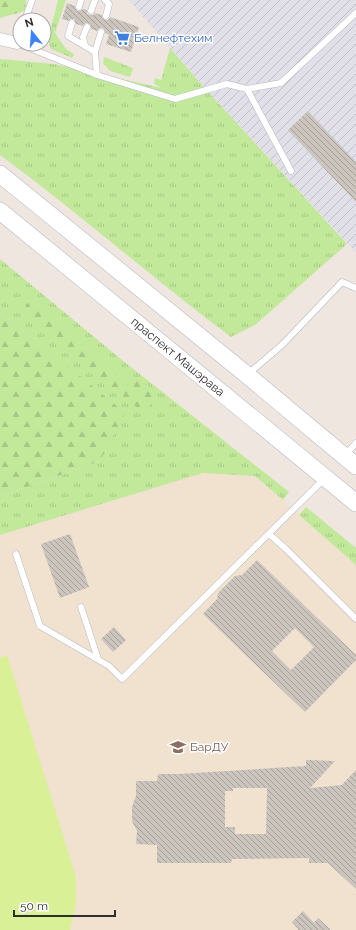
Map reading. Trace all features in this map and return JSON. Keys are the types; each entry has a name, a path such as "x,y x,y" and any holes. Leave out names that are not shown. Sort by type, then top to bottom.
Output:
{"main road":[{"path":"0,174 350,461"},
{"name":"праспект Машэрава","path":"0,211 356,503"}],"street":[{"path":"0,39 12,38"}],"lane":[{"path":"28,12 32,0"},
{"path":"79,7 81,0"},
{"path":"91,11 95,0"},
{"path":"105,0 109,4 106,16"},
{"path":"48,52 97,75 175,99 227,84 247,89 281,83 356,13"},
{"path":"72,23 68,36 95,52"},
{"path":"85,46 83,37 87,27"},
{"path":"97,75 95,52 102,32"},
{"path":"247,89 291,171"},
{"path":"247,375 282,345 342,282 356,288"},
{"path":"350,461 356,443"},
{"path":"16,554 40,626 109,666 122,679 325,477"},
{"path":"269,534 356,619"},
{"path":"81,606 98,659"}],"shaded area":[{"path":"129,0 356,0 356,253 206,89"},
{"name":"БарДУ","path":"203,473 255,476 356,565 356,930 0,930 0,535"}],"green space":[{"path":"0,0 26,0 25,11 12,12 12,15 0,18"},
{"path":"58,0 66,0 55,33 66,49 74,54 72,58 52,49 52,24"},
{"path":"170,48 347,244 255,325 231,337 0,155 0,59 54,64 162,88 154,84 155,78 161,80"},
{"path":"104,57 133,68 130,77 110,71 103,63"},
{"path":"0,259 122,360 289,492 283,500 255,476 203,473 0,535 0,494 4,495 100,461 45,347 0,312"},
{"path":"29,301 128,385 136,378 158,393 144,413 21,314"},
{"path":"0,312 125,413 100,461 4,495 0,494"},
{"path":"306,507 356,548 356,565 299,515"},
{"path":"7,655 76,877 76,904 70,930 0,930 0,658"}],"building":[{"path":"67,3 75,6 77,11 83,9 87,10 87,14 94,15 95,13 102,15 102,18 105,20 108,20 110,17 139,27 131,52 106,44 109,35 105,33 103,28 100,28 97,31 91,29 91,25 88,23 85,23 83,26 76,24 74,19 68,21 62,19"},
{"path":"308,111 356,162 356,202 288,130"},
{"path":"70,534 89,587 60,598 41,544"},
{"path":"257,560 356,655 356,660 305,712 203,614 217,599 218,593 235,576 242,575","holes":["295,628 314,647 291,670 272,651"]},
{"path":"114,627 126,640 113,652 101,639"},
{"path":"306,760 335,761 310,788 342,785 356,770 356,889 328,863 309,863 309,858 232,859 231,863 157,863 157,845 136,844 137,831 132,821 132,807 136,796 136,781 157,781 158,774 306,766","holes":["233,788 267,788 266,834 235,834 235,827 225,827 225,791 233,791"]},
{"path":"303,911 314,923 318,918 331,930 299,930 292,922"}],"place":[{"name":"Белнефтехим","path":"122,38"},
{"name":"БарДУ","path":"178,747"}]}
